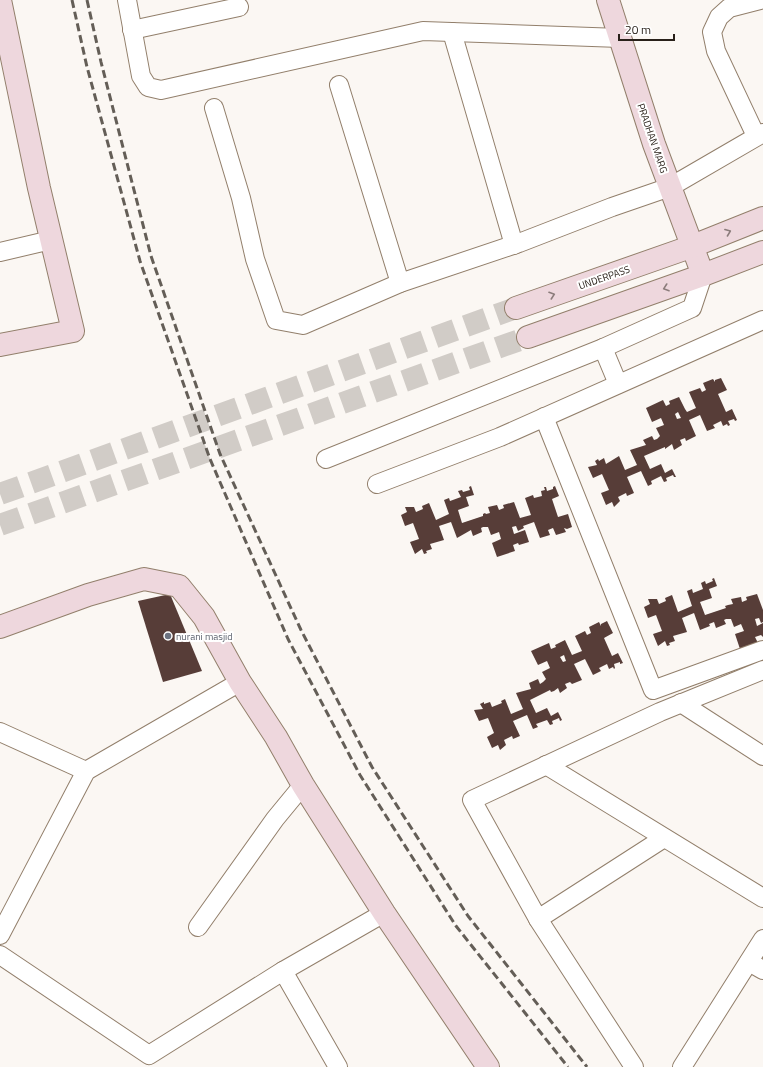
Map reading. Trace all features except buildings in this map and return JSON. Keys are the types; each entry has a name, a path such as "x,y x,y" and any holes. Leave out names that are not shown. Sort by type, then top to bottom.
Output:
{"street":[{"path":"0,0 51,240 73,331 0,345"},
{"path":"127,0 141,76 148,87 161,90 423,31 620,38"},
{"name":"PRADHAN MARG","path":"608,0 654,144 703,275"},
{"path":"214,108 241,198 255,259 276,320 303,325 400,283 514,245 612,207 670,187 760,134 716,51 712,32 719,17 729,8 756,0"},
{"path":"132,30 239,7"},
{"path":"452,32 514,245"},
{"path":"339,85 400,283"},
{"name":"UNDERPASS","path":"516,308 692,246 763,218"},
{"path":"0,252 51,240"},
{"path":"528,337 703,275 763,252"},
{"path":"326,459 603,348 692,308 703,275"},
{"path":"377,484 500,437 763,320"},
{"path":"603,348 618,384"},
{"path":"544,417 653,690 763,650"},
{"path":"0,627 88,595 144,579 179,586 204,618 240,682 276,737 304,785 384,913 488,1067"},
{"path":"634,1067 538,919 472,800 681,703 763,670"},
{"path":"0,935 86,770 240,682"},
{"path":"681,703 763,756"},
{"path":"0,732 86,770"},
{"path":"546,765 763,898"},
{"path":"198,927 275,819 304,785"},
{"path":"538,919 664,838"},
{"path":"0,955 144,1061 283,971 384,913"},
{"path":"682,1067 756,966 763,939"},
{"path":"283,971 338,1067"}],"tunnel":[{"path":"0,494 516,308"},
{"path":"0,525 528,337"}],"railway":[{"path":"72,0 87,67 140,261 210,459 288,639 360,775 456,926 568,1067"},
{"path":"87,0 101,62 151,256 220,454 301,630 372,767 468,916 587,1067"}],"place":[{"name":"nurani masjid","path":"168,636"}]}
